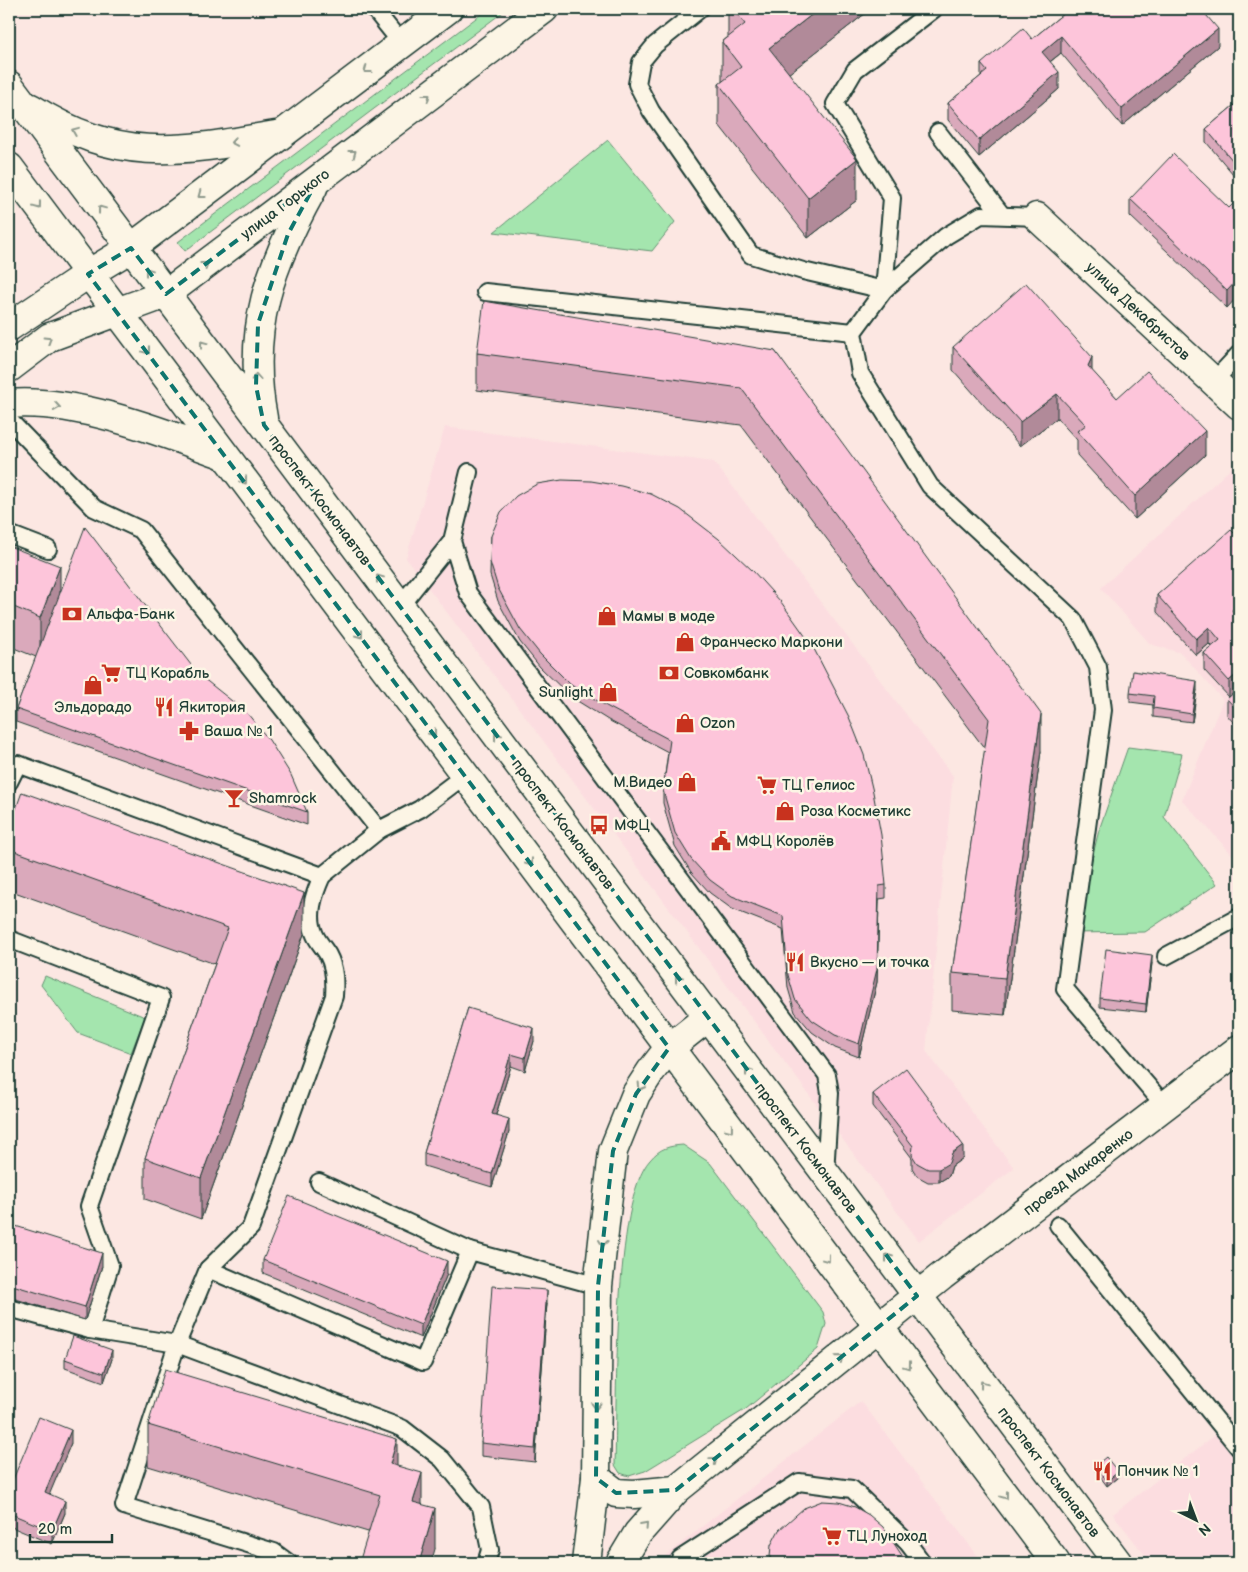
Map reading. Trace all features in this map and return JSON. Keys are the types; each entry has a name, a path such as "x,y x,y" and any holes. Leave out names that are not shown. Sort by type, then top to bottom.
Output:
{"main road":[{"path":"9,327 130,248 448,9"},
{"name":"улица Горького","path":"9,368 50,337 166,294 544,9"},
{"path":"15,93 54,122 87,136 124,147 145,150 211,146 282,134"},
{"name":"проспект Космонавтов","path":"15,93 1118,1563"},
{"path":"9,167 1056,1563"},
{"path":"264,425 256,376 258,324 268,286 288,234 318,179"},
{"name":"улица Декабристов","path":"1037,218 1239,405"},
{"path":"9,404 54,406 102,415 167,434 224,454"},
{"path":"586,1563 596,1478 598,1286 613,1152 636,1094 669,1048 708,1017"},
{"name":"проезд Макаренко","path":"620,1563 638,1533 676,1490 917,1296 1239,1049"},
{"path":"596,1478 616,1493 634,1494 676,1490"}],"lane":[{"path":"374,9 402,44"},
{"path":"700,9 656,45 641,62 637,84 651,111 751,255 803,271 884,290"},
{"path":"884,290 892,198 835,104 855,70 934,9"},
{"path":"938,132 1002,215"},
{"path":"1037,218 981,214 946,236 884,290 853,332 860,373 930,486 1073,619 1098,667 1103,710 1066,989 1165,1106"},
{"path":"485,292 853,332"},
{"path":"1214,381 1239,354"},
{"path":"9,420 94,508 141,530 379,830"},
{"path":"400,606 452,541 469,472"},
{"path":"9,534 48,549"},
{"path":"452,541 468,593 827,1075 830,1093 825,1173"},
{"path":"9,782 18,764 322,876"},
{"path":"289,1563 274,1552 124,1506 177,1344 208,1269 251,1227 334,996 335,978 331,964 314,935 311,916 314,894 322,876 379,830 420,809 465,775"},
{"path":"1166,956 1239,917"},
{"path":"9,938 161,998 89,1206 110,1266 90,1330"},
{"path":"319,1182 470,1251 598,1286"},
{"path":"1058,1225 1239,1448"},
{"path":"208,1269 423,1362 470,1251"},
{"path":"9,1308 90,1330 177,1344 402,1428 442,1459 481,1506 490,1550 486,1563"},
{"path":"678,1563 680,1559 799,1482 852,1488 907,1542 922,1563"}],"highlighted area":[{"path":"318,179 288,234 258,324 256,386 264,425 917,1296 676,1490 616,1493 596,1478 598,1286 613,1151 636,1094 669,1048 88,274 131,248 166,294"}],"shaded area":[{"path":"445,427 714,462 953,776 926,1051 1014,1168 919,1241 406,558"},
{"path":"1239,461 1239,862 1182,800 1223,700 1181,653 1150,644 1101,588"},
{"path":"861,1401 983,1563 656,1563"},
{"path":"1223,1429 1239,1450 1239,1563 1151,1563 1113,1514"}],"green space":[{"path":"488,9 507,9 185,251 178,242"},
{"path":"608,140 675,222 652,251 494,232"},
{"path":"1128,747 1182,754 1164,817 1217,884 1145,932 1074,933 1099,830"},
{"path":"45,976 145,1017 131,1053 78,1033 41,985"},
{"path":"683,1145 710,1163 823,1312 826,1324 818,1349 746,1409 645,1471 629,1476 620,1473 615,1465 619,1305 629,1216 638,1182 650,1160 665,1148"}],"building":[{"path":"733,9 819,9 769,48 857,159 808,198 719,84 741,67 722,42 745,24"},
{"path":"1069,9 1201,9 1218,29 1122,109 1061,36 1042,52 1059,72 979,140 948,103 987,71 981,64 1023,28 1032,39"},
{"path":"1239,101 1239,168 1206,129"},
{"path":"1173,154 1229,208 1239,198 1239,278 1227,291 1130,199"},
{"path":"1026,283 1092,357 1088,366 1117,398 1147,371 1205,431 1135,496 1077,431 1086,425 1057,394 1020,422 953,347"},
{"path":"484,301 775,351 1041,714 1005,978 952,973 989,719 741,388 477,353"},
{"name":"ТЦ Гелиос","path":"562,480 591,481 621,486 651,494 680,509 719,539 753,571 781,602 813,647 849,717 864,755 881,835 886,885 879,886 877,969 859,1044 835,1035 812,1020 795,999 788,975 783,916 732,896 710,880 691,859 675,833 663,790 670,740 571,685 540,654 520,629 498,588 490,562 491,536 501,512 516,496 537,484"},
{"name":"ТЦ Корабль","path":"85,527 198,674 247,713 269,740 291,775 307,812 16,709"},
{"path":"1231,530 1239,538 1239,604 1232,610 1239,619 1239,672 1229,681 1204,653 1220,640 1209,627 1196,639 1157,595"},
{"path":"9,546 60,566 40,618 9,605"},
{"path":"1133,671 1197,681 1192,714 1153,708 1154,696 1130,693"},
{"path":"1239,688 1239,712 1227,699"},
{"path":"22,792 304,893 201,1178 145,1158 228,928 9,849 9,828"},
{"path":"1106,949 1152,955 1146,1004 1100,998"},
{"path":"468,1008 534,1028 525,1058 511,1054 492,1114 509,1119 492,1174 424,1153"},
{"path":"906,1068 963,1145 952,1153 949,1163 939,1169 928,1169 917,1163 912,1155 913,1146 873,1094"},
{"path":"289,1196 447,1261 421,1325 263,1260"},
{"path":"9,1224 102,1253 85,1307 9,1284"},
{"path":"492,1286 547,1290 535,1449 481,1443"},
{"path":"73,1336 112,1350 104,1373 65,1359"},
{"path":"165,1369 397,1439 390,1464 422,1473 413,1502 435,1508 419,1563 359,1563 380,1495 148,1425"},
{"path":"39,1417 71,1430 45,1492 65,1501 52,1531 9,1513 9,1489"},
{"path":"1106,1457 1118,1472 1107,1481 1095,1466"},
{"name":"ТЦ Луноход","path":"822,1501 839,1502 855,1507 869,1515 883,1527 907,1563 772,1563 770,1557 771,1545 779,1530 804,1508"}],"place":[{"name":"Альфа-Банк","path":"72,614"},
{"name":"Мамы в моде","path":"607,616"},
{"name":"Франческо Маркони","path":"685,642"},
{"name":"ТЦ Корабль","path":"111,673"},
{"name":"Совкомбанк","path":"669,673"},
{"name":"Эльдорадо","path":"93,685"},
{"name":"Sunlight","path":"608,692"},
{"name":"Якитория","path":"164,707"},
{"name":"Ozon","path":"685,723"},
{"name":"Ваша № 1","path":"189,731"},
{"name":"М.Видео","path":"687,782"},
{"name":"ТЦ Гелиос","path":"767,785"},
{"name":"Shamrock","path":"234,798"},
{"name":"Роза Косметикс","path":"785,811"},
{"name":"МФЦ","path":"599,825"},
{"name":"МФЦ Королёв","path":"721,841"},
{"name":"Вкусно — и точка","path":"795,962"},
{"name":"Пончик № 1","path":"1102,1471"},
{"name":"ТЦ Луноход","path":"832,1536"}]}
